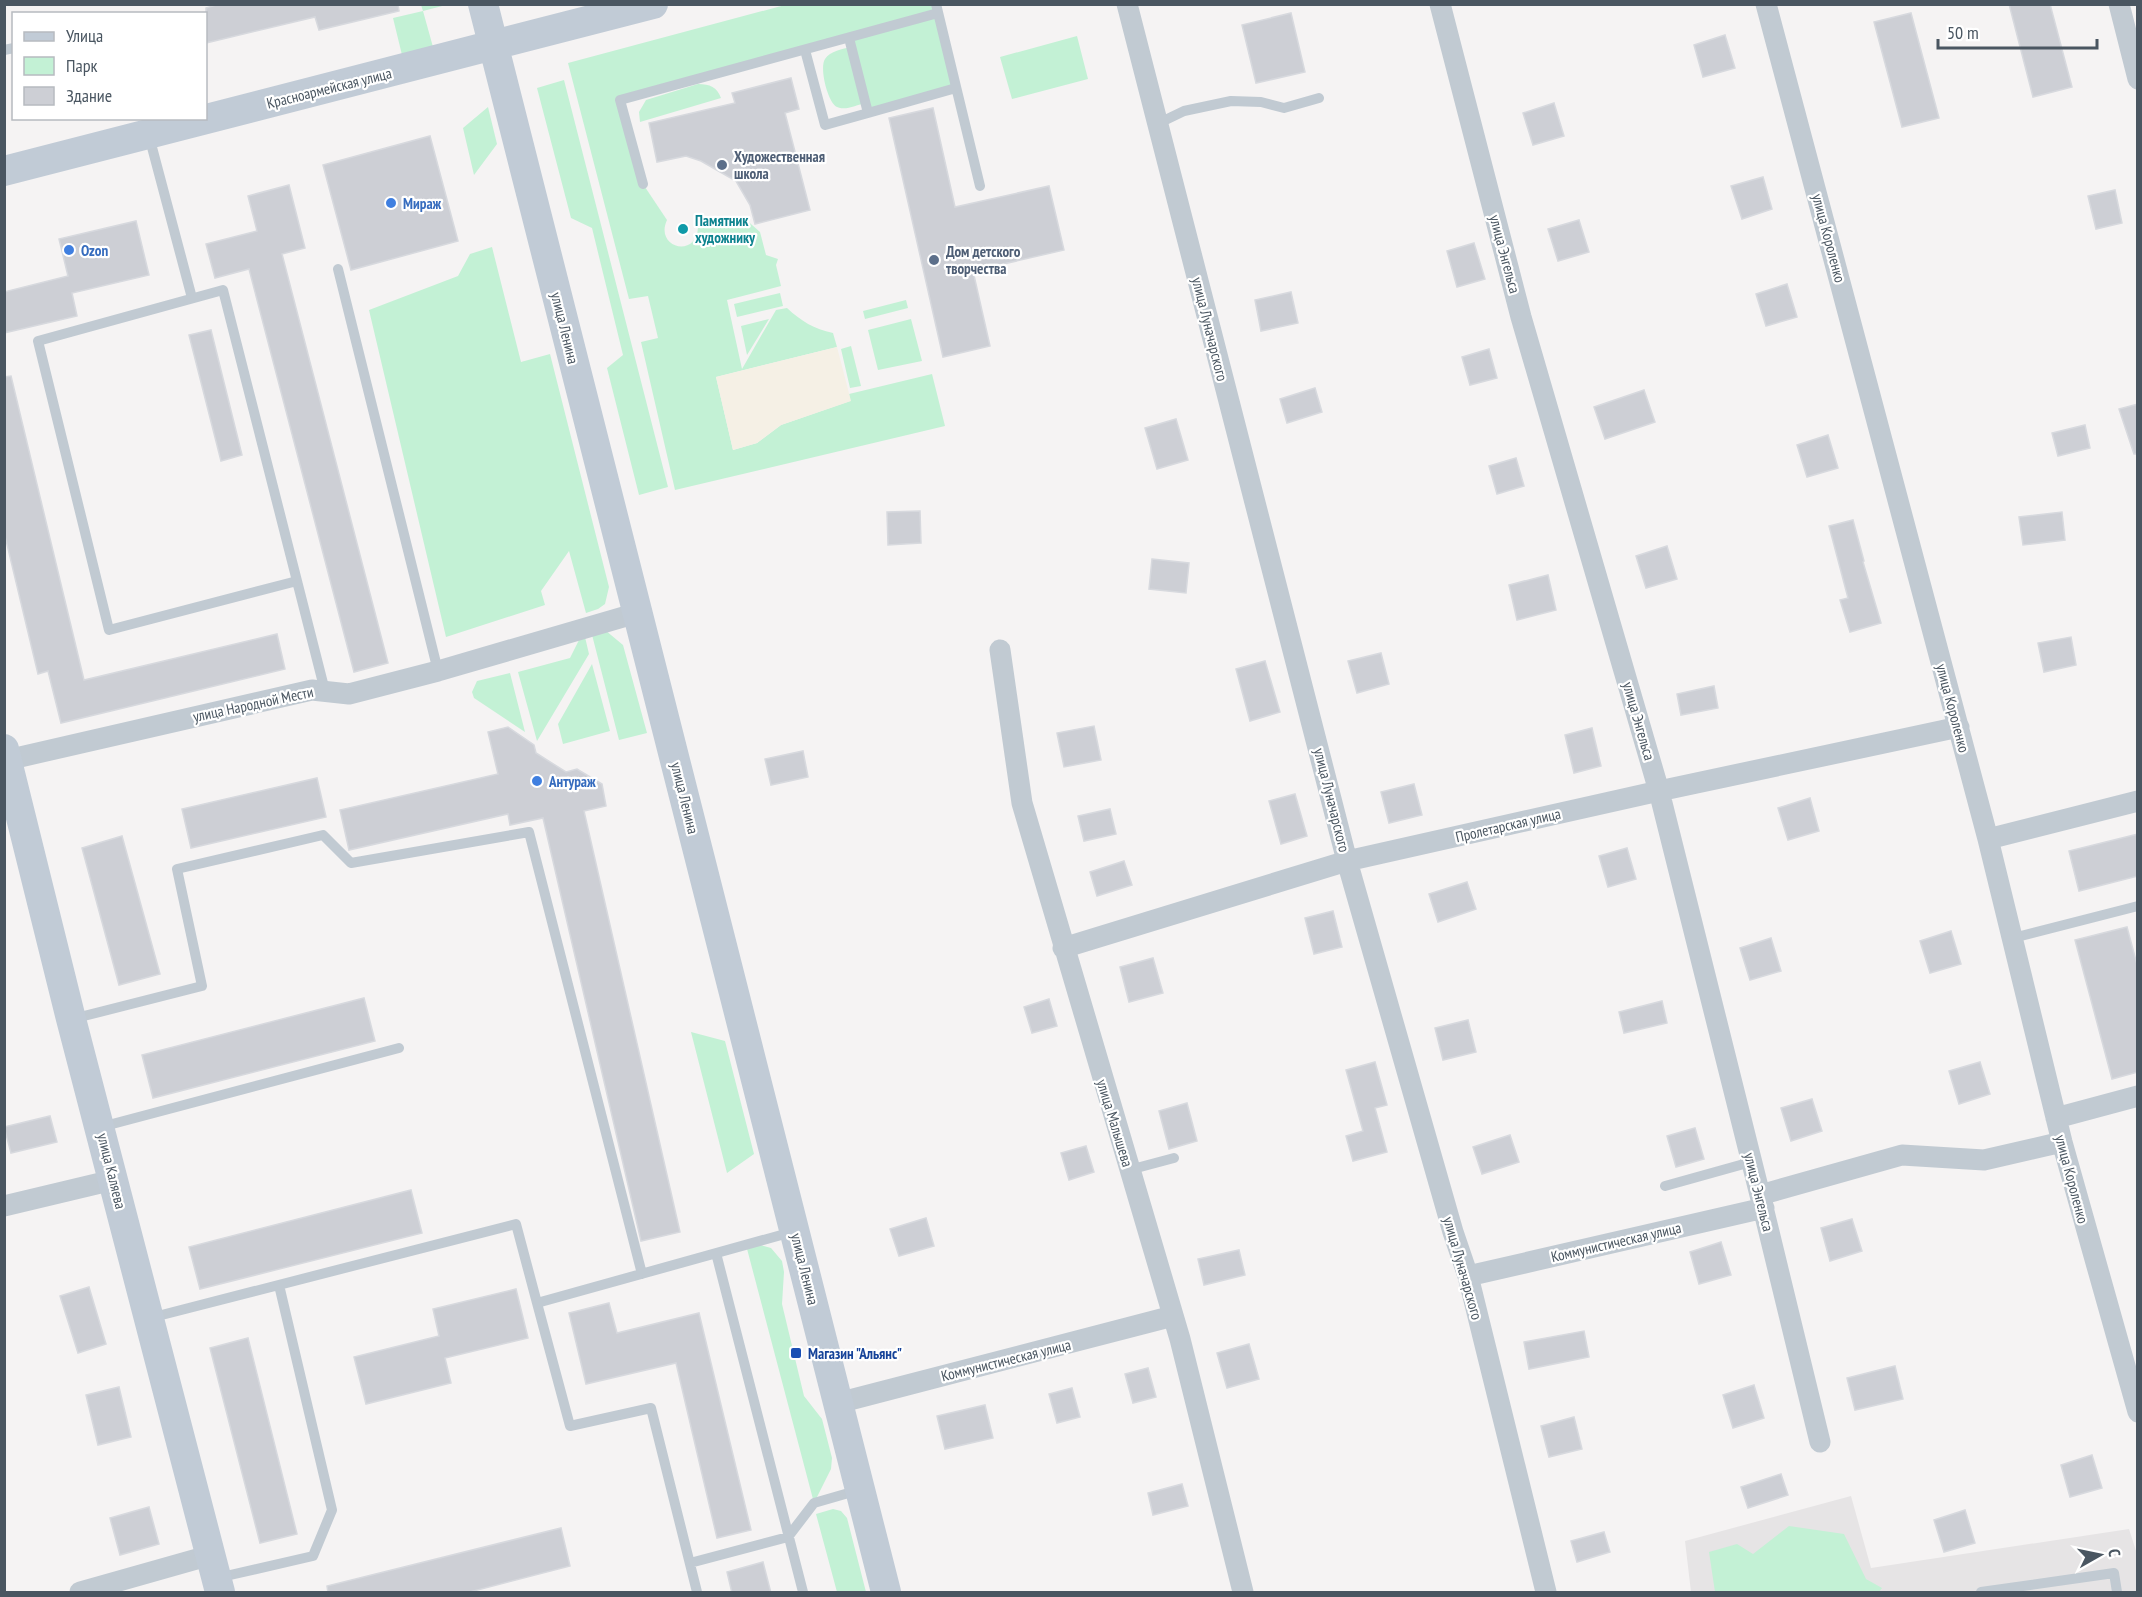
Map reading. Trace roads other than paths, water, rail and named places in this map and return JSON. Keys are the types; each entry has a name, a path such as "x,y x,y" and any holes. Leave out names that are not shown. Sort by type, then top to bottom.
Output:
{"street":[{"name":"улица Ленина","path":"483,4 886,1593"},
{"name":"Красноармейская улица","path":"207,119 653,4"},
{"name":"улица Луначарского","path":"1127,4 1347,861 1453,1232 1468,1276 1546,1593"},
{"name":"улица Энгельса","path":"1440,4 1521,317 1659,791 1820,1442"},
{"name":"улица Короленко","path":"1767,4 1959,727 2062,1142 2138,1412"},
{"path":"2119,4 2138,79"},
{"name":"Красноармейская улица","path":"4,171 202,120"},
{"name":"улица Народной Мести","path":"6,754 312,690 349,694 438,671 637,613"},
{"name":"улица Малышева","path":"1000,650 1022,803 1173,1316 1243,1593"},
{"name":"Пролетарская улица","path":"1063,948 1347,861 1959,727"},
{"name":"улица Каляева","path":"6,754 71,1019 216,1575"},
{"path":"1988,839 2138,801"},
{"path":"2056,1118 2138,1096"},
{"name":"Коммунистическая улица","path":"1468,1276 1762,1202 1902,1155 1984,1160 2062,1142"},
{"path":"4,1206 113,1180"},
{"name":"Коммунистическая улица","path":"838,1403 1173,1316"},
{"path":"80,1593 216,1575"}],"lane":[{"path":"643,184 620,100 849,38 937,9 980,186"},
{"path":"849,38 868,114"},
{"path":"805,50 825,125 956,88"},
{"path":"1157,124 1184,111 1231,101 1261,102 1284,108 1319,98"},
{"path":"148,134 192,298"},
{"path":"338,269 438,671"},
{"path":"297,581 109,630 38,341 223,290 325,691"},
{"path":"71,1019 202,986 177,868 323,835 351,863 530,832 642,1274"},
{"path":"2013,938 2138,906"},
{"path":"101,1127 399,1048"},
{"path":"1129,1170 1174,1158"},
{"path":"1665,1186 1751,1162"},
{"path":"149,1318 516,1224 570,1426 651,1408 697,1593"},
{"path":"537,1303 795,1231"},
{"path":"716,1253 803,1593"},
{"path":"216,1575 313,1556 333,1510 279,1285"},
{"path":"690,1563 788,1537 814,1503 860,1490"},
{"path":"1982,1593 2114,1573 2116,1593"}],"place":[{"name":"Художественная школа","path":"722,165"},
{"name":"Мираж","path":"391,203"},
{"name":"Памятник художнику","path":"683,229"},
{"name":"Ozon","path":"69,250"},
{"name":"Дом детского творчества","path":"934,260"},
{"name":"Антураж","path":"537,781"},
{"name":"Магазин \"Альянс\"","path":"796,1353"}]}
